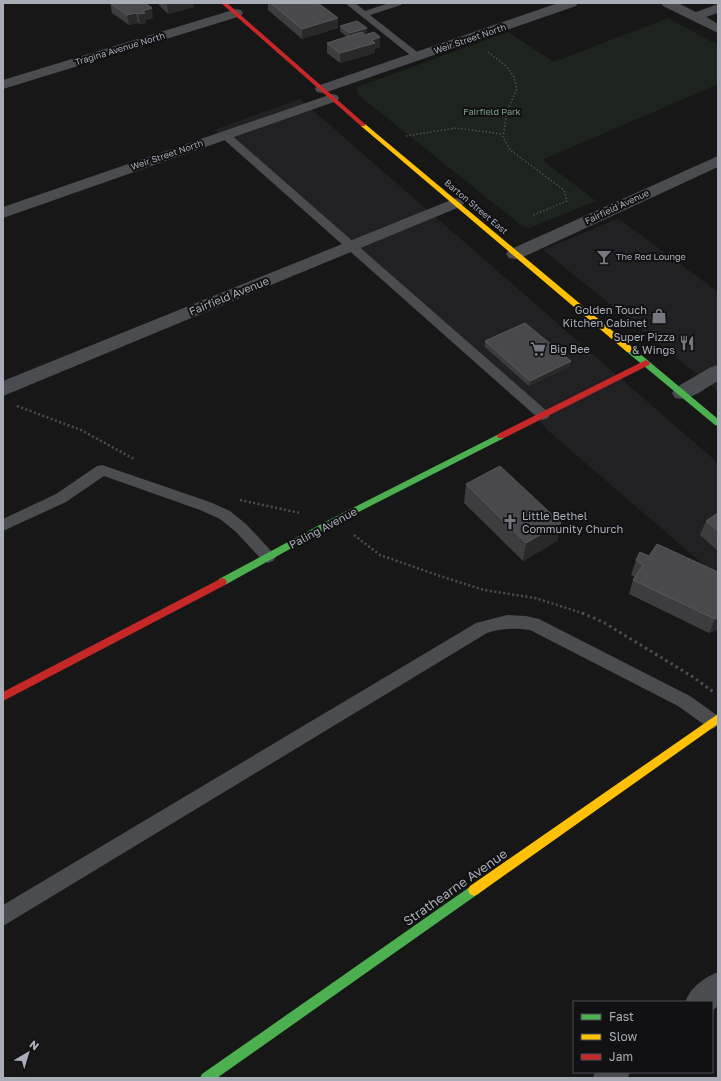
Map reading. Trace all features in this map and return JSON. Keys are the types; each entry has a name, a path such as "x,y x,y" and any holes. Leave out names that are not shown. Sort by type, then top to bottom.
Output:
{"street":[{"name":"Weir Street North","path":"3,213 225,135 418,57 572,3"},
{"path":"668,3 718,29"},
{"name":"Tragina Avenue North","path":"3,85 231,6"},
{"name":"Barton Street East","path":"231,6 385,144 718,423"},
{"path":"695,17 718,8"},
{"name":"Fairfield Avenue","path":"515,254 718,161"},
{"name":"Fairfield Avenue","path":"7,396 351,246 456,203"},
{"name":"Paling Avenue","path":"3,697 192,599 330,523 646,363"},
{"path":"682,392 718,372"},
{"name":"Strathearne Avenue","path":"206,1078 715,720"},
{"path":"701,1001 718,987"}],"lane":[{"path":"349,3 418,57"},
{"path":"364,14 398,3"},
{"path":"225,135 543,415"},
{"path":"3,525 61,498 102,470 205,506 225,515 241,528 268,557"},
{"path":"3,916 482,628 498,622 515,620 533,624 684,701 715,720"}],"path":[{"path":"468,39 506,66 514,77 517,89 507,111 502,134 510,150 564,190 567,201 531,216"},
{"path":"489,109 507,111"},
{"path":"385,144 412,134 450,129 502,134"},
{"path":"7,396 81,430 137,461"},
{"path":"233,498 298,512 330,523 351,532 380,555 484,590 535,598 591,617 603,622 693,677 718,695"}],"shaded area":[{"path":"300,99 718,463 718,577 547,430 527,406 214,130"},
{"path":"618,218 718,292 718,391 543,250"}],"green space":[{"name":"Fairfield Park","path":"668,18 718,45 718,84 542,160 596,201 530,228 522,226 357,94 357,87 508,32 554,62"}],"building":[{"path":"110,3 145,3 152,8 143,11 145,13 127,15"},
{"path":"271,3 318,3 338,18 302,29"},
{"path":"357,21 367,28 350,33 340,26"},
{"path":"362,32 365,35 374,32 380,37 372,40 375,43 340,53 327,43"},
{"path":"525,323 571,361 530,381 485,341"},
{"path":"500,466 561,523 526,543 466,484"},
{"path":"718,513 718,531 706,521"},
{"path":"657,544 718,572 718,617 715,619 633,580 643,565 636,560 640,552 649,556"}],"traffic: fast":[{"path":"630,350 718,423"},
{"path":"222,582 330,523 501,436"},
{"path":"206,1078 474,890"}],"traffic: slow":[{"path":"363,125 630,350"},
{"path":"474,890 718,718"}],"traffic: jam":[{"path":"224,3 363,125"},
{"path":"501,436 646,363"},
{"path":"3,697 222,582"}],"place":[{"name":"The Red Lounge","path":"604,257"},
{"name":"Golden Touch Kitchen Cabinet","path":"659,316"},
{"name":"Super Pizza & Wings","path":"687,343"},
{"name":"Big Bee","path":"538,349"},
{"name":"Little Bethel Community Church","path":"510,522"}]}
